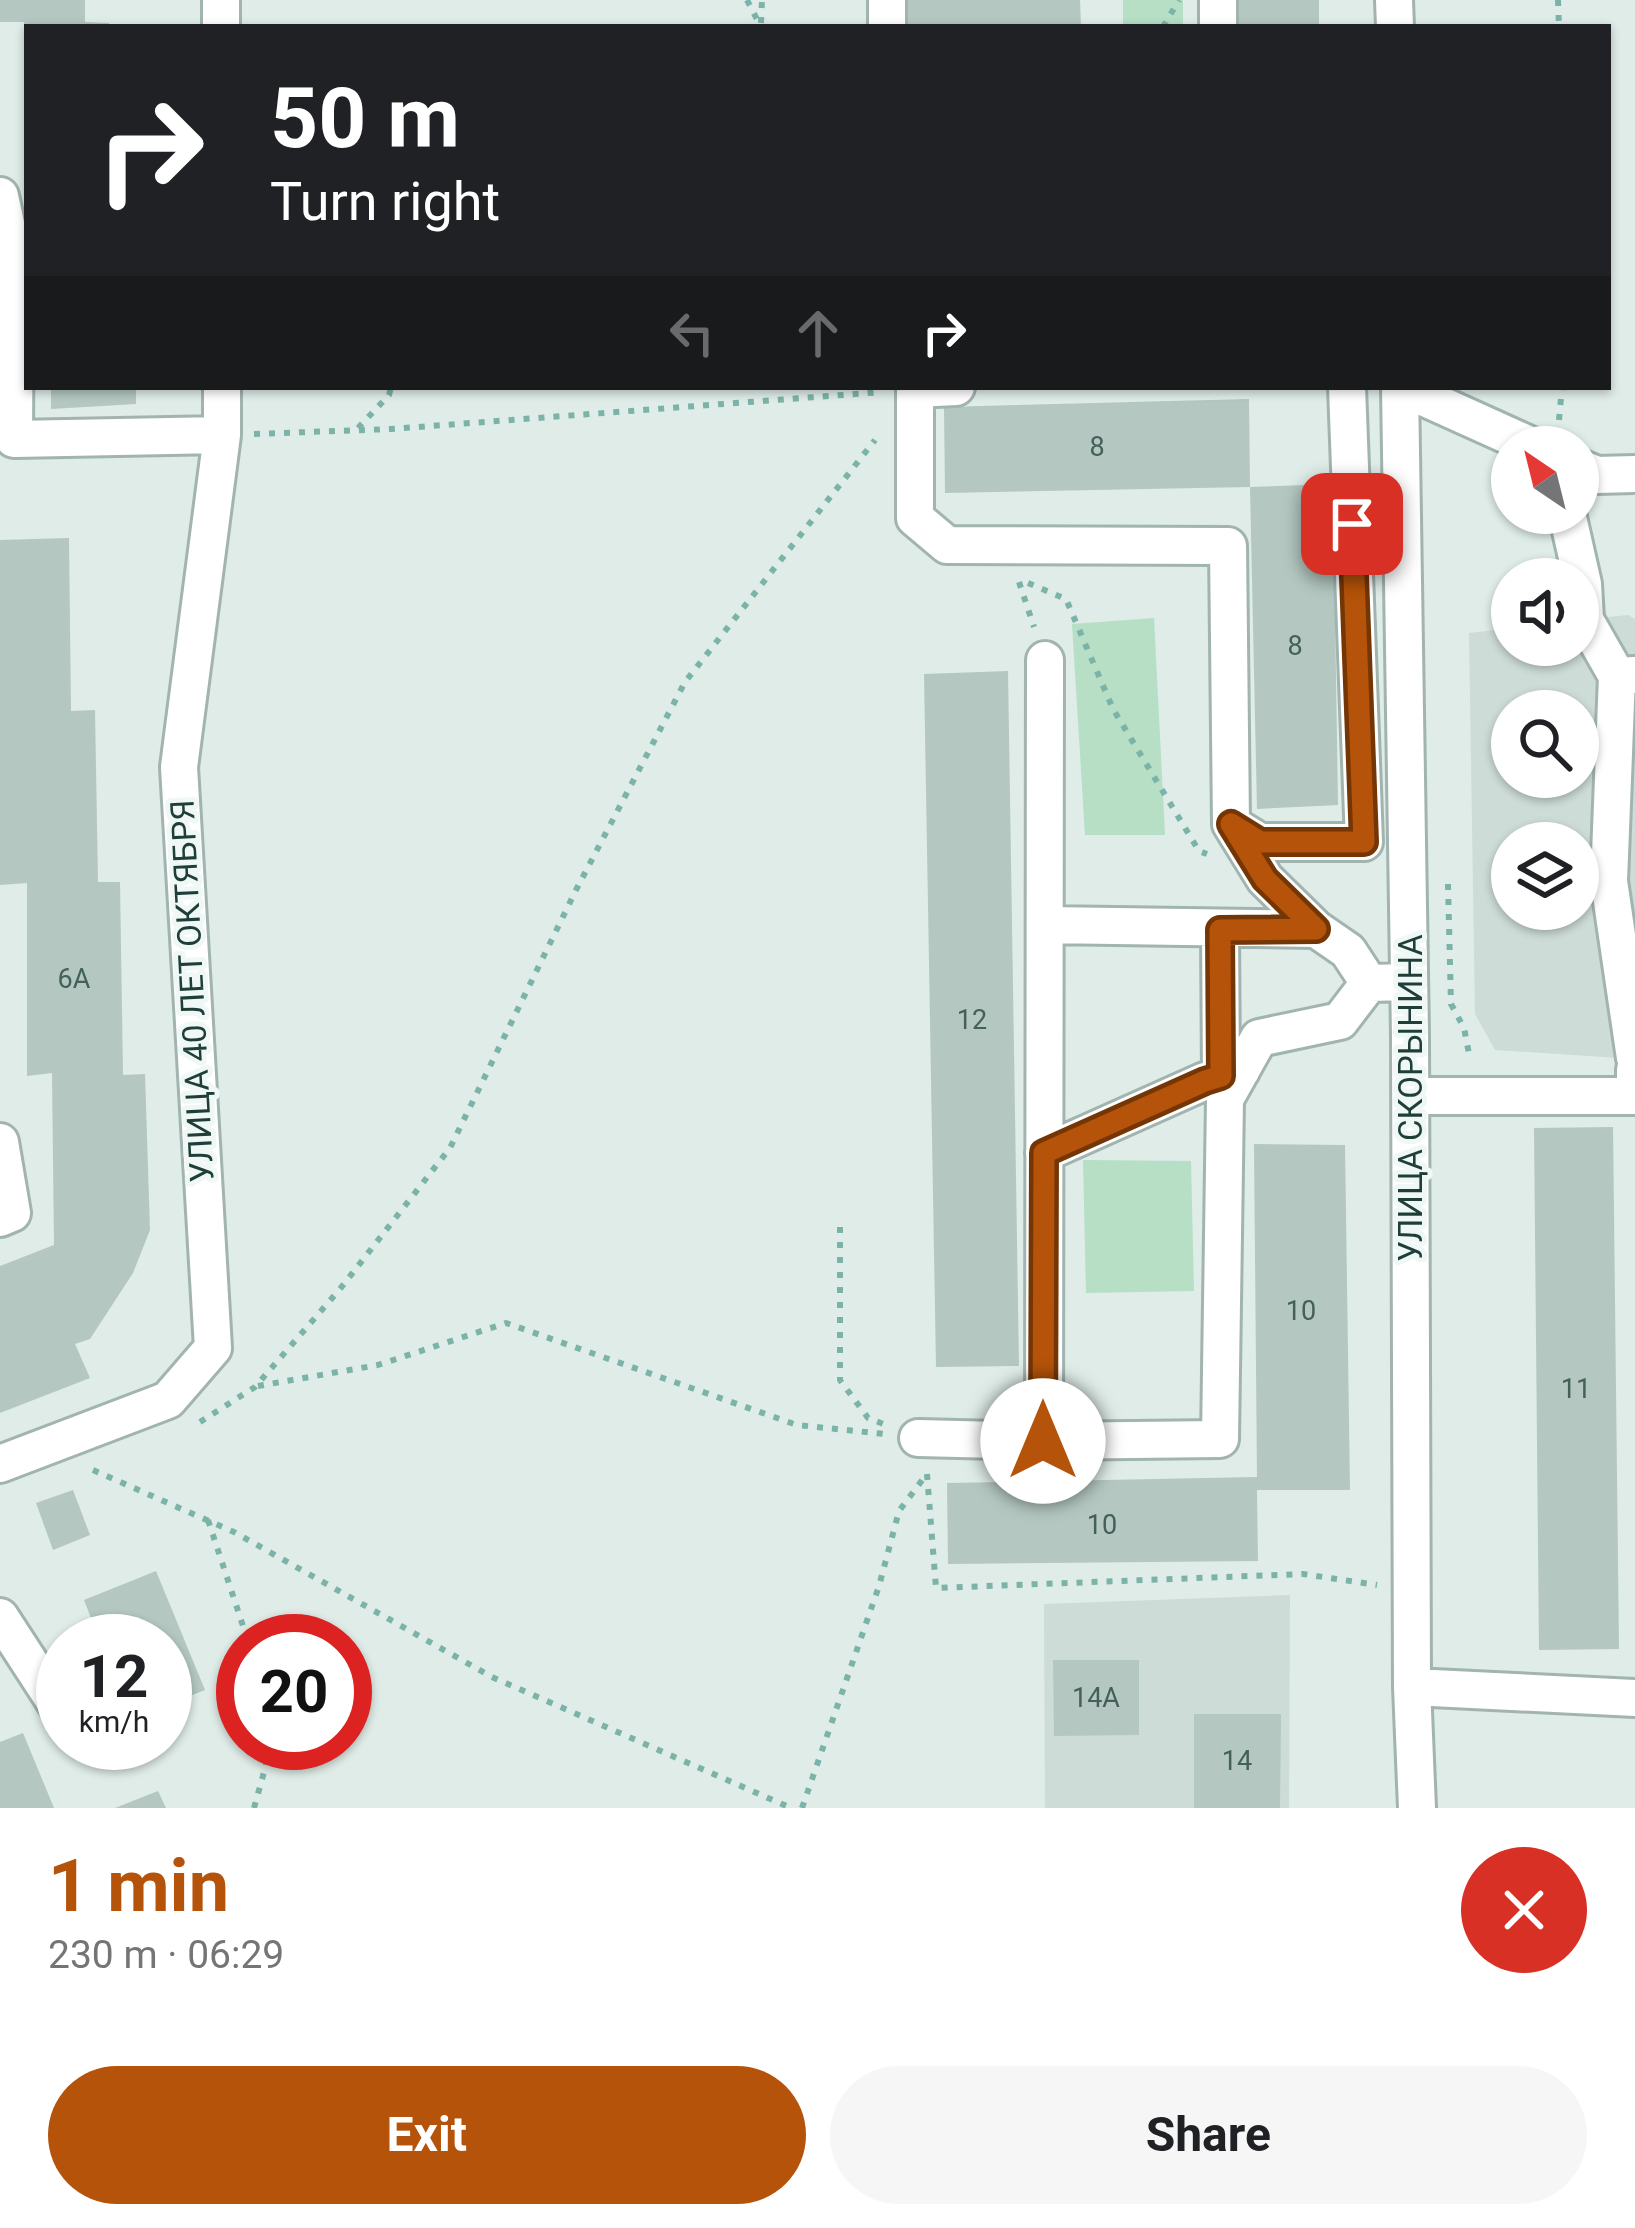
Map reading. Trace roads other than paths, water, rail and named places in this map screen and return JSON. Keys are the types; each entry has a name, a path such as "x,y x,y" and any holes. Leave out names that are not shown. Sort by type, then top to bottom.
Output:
{"street":[{"path":"0,196 15,265 7,447 222,435"},
{"name":"УЛИЦА 40 ЛЕТ ОКТЯБРЯ","path":"0,1464 168,1400 213,1348 179,767 222,435 222,390"},
{"path":"915,390 915,518 947,545 1228,546 1231,824 1265,879 1316,929 1348,951 1369,982"},
{"path":"1231,824 1260,842 1364,842 1347,390"},
{"name":"УЛИЦА СКОРЫНИНА","path":"1401,390 1411,1096 1412,1687 1417,1808"},
{"path":"1408,390 1491,428"},
{"path":"1599,475 1635,474"},
{"path":"1572,534 1585,620 1626,676 1622,880 1635,1058"},
{"path":"1043,1441 1046,660"},
{"path":"1045,925 1316,929"},
{"path":"917,1438 1220,1439 1226,1099 1231,1073 1220,930"},
{"path":"1369,982 1409,982"},
{"path":"1044,1153 1231,1073 1258,1038 1340,1021 1369,982"},
{"path":"1411,1096 1635,1096 1635,1070"},
{"path":"0,1142 12,1213 0,1218"},
{"path":"0,1617 36,1672"},
{"path":"1412,1687 1635,1698"}]}
